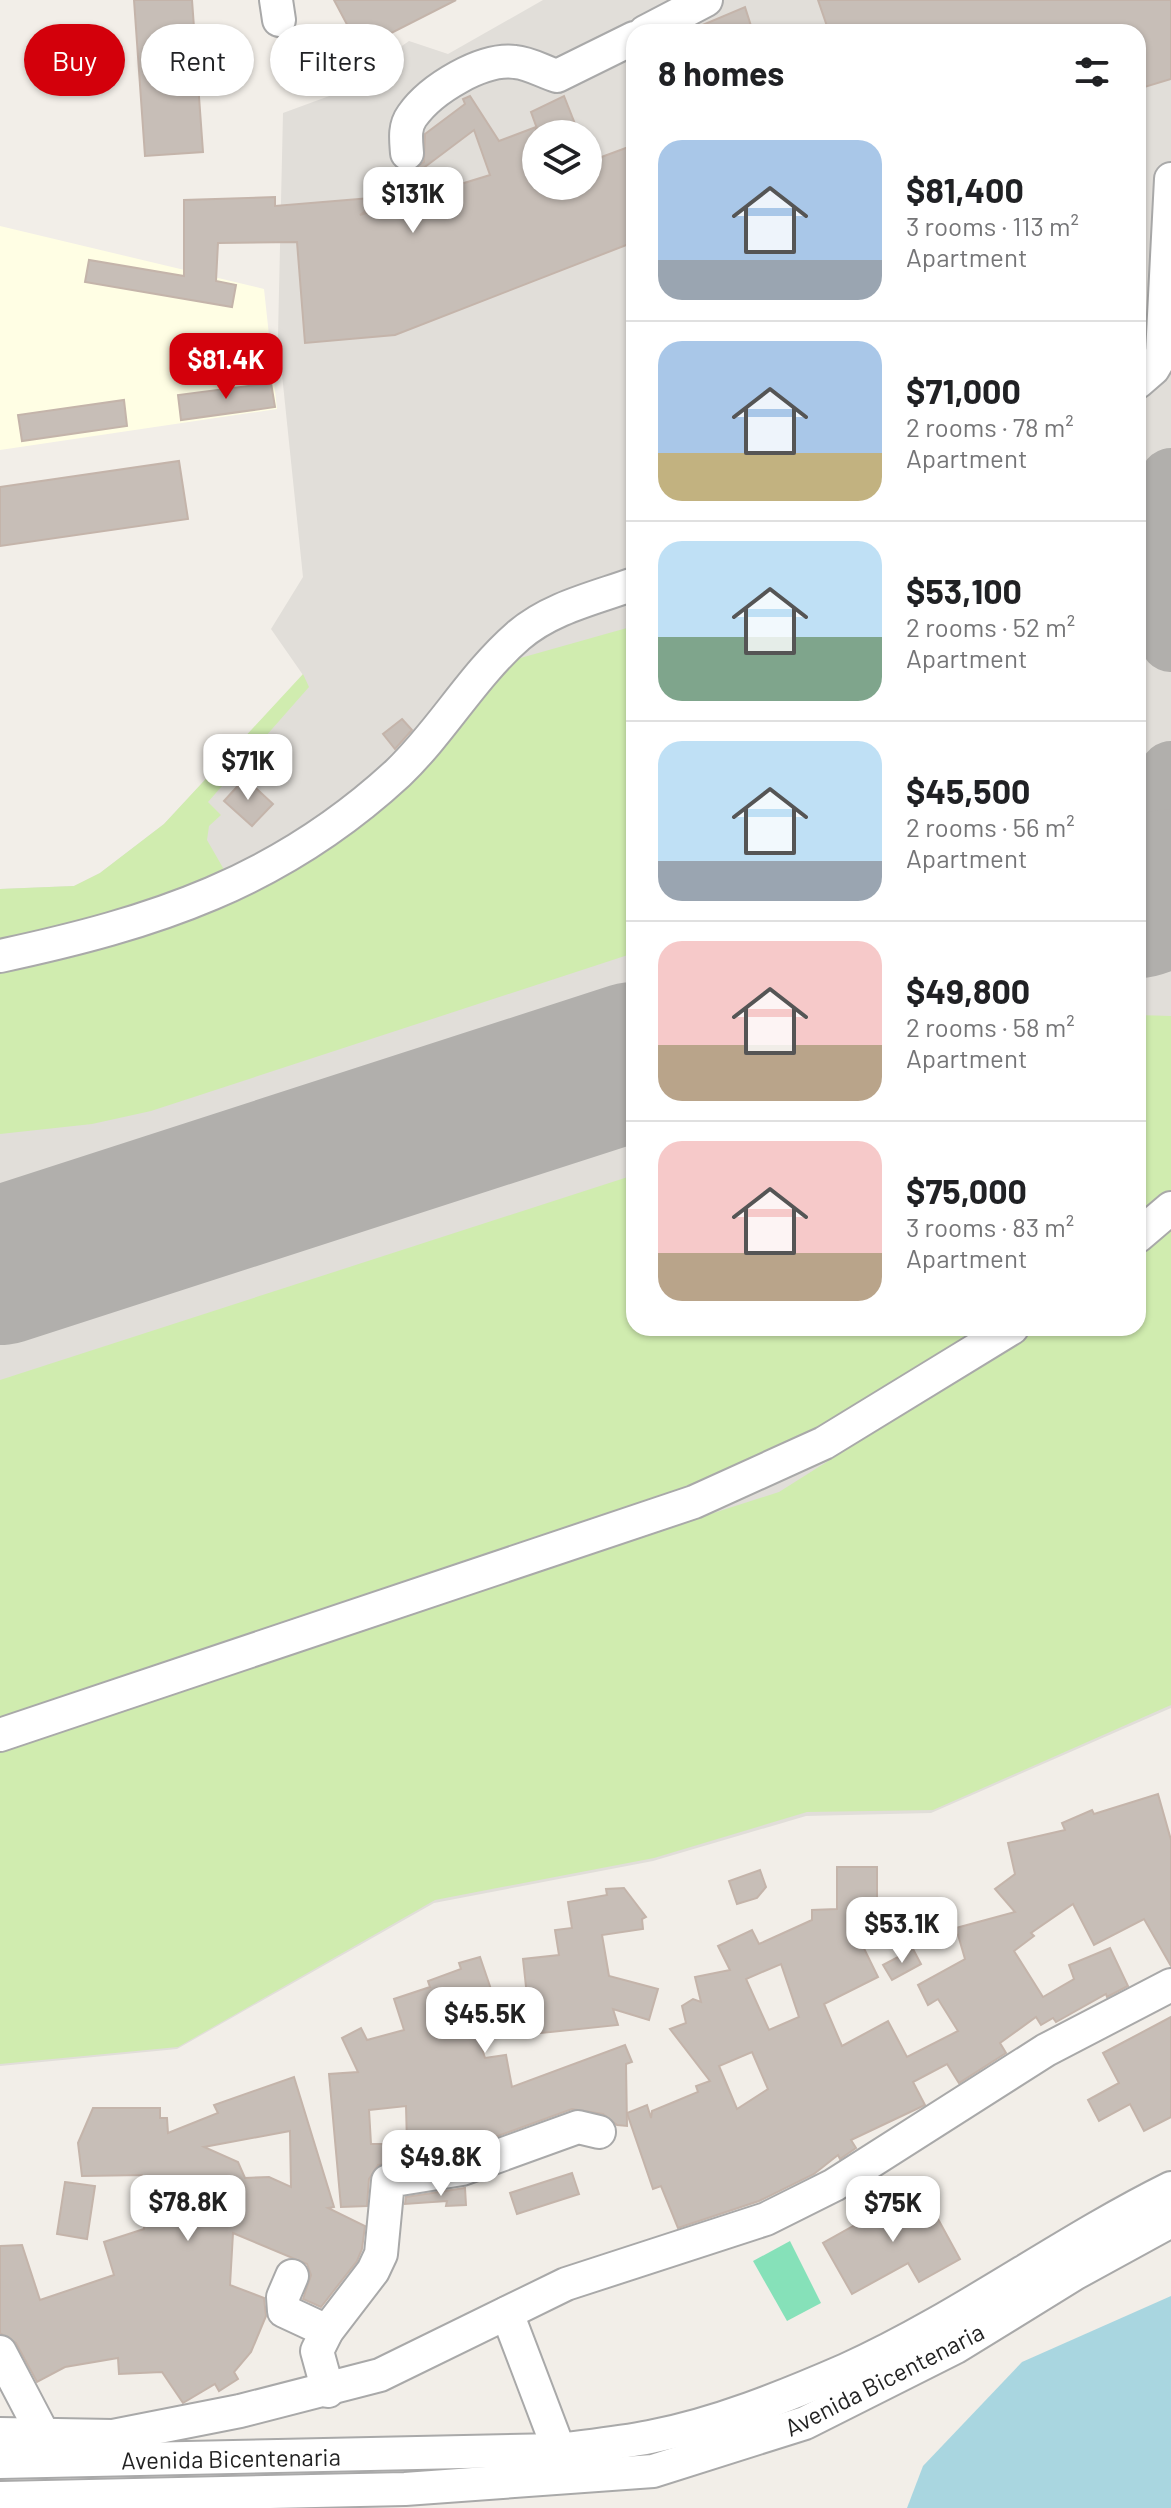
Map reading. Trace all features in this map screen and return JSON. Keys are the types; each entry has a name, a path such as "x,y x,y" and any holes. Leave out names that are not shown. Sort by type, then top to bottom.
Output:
{"street":[{"path":"660,24 706,0"},
{"path":"407,153 405,131 412,116 453,80 498,62 518,62 557,76 626,42"},
{"path":"1146,375 1162,354 1171,179"},
{"path":"0,956 75,940 188,905 238,884 286,858 399,772 519,634 551,614 626,587"},
{"path":"1146,1229 1171,1208"},
{"path":"0,1735 694,1502 824,1443 999,1336"},
{"path":"0,2434 113,2436 328,2391 380,2375 566,2284 766,2219 820,2192 1046,2050 1171,1985"},
{"path":"328,2391 317,2351 327,2331 373,2271 381,2254 388,2181 462,2169 578,2127 599,2132"},
{"name":"Avenida Bicentenaria","path":"0,2498 405,2489 562,2465 716,2420 846,2370 899,2343 1111,2218 1171,2188"},
{"name":"Avenida Bicentenaria","path":"0,2462 562,2465 653,2471 805,2423 956,2347 1076,2273 1171,2221"},
{"path":"292,2276 283,2297 284,2311 327,2331"},
{"path":"507,2313 562,2465"},
{"path":"0,2352 43,2434"}],"shaded area":[{"path":"543,0 1171,0 1171,1708 931,1813 806,1816 653,1861 434,1903 177,2049 0,2066 0,889 74,886 100,873 164,824 303,675 271,629 303,577 278,336 283,113 329,96 404,96 404,45 409,41 448,54"},
{"path":"0,226 264,289 277,409 0,450"}],"green space":[{"path":"626,628 626,956 151,1111 92,1124 0,1134 0,970 117,944 239,901 289,872 506,662"},
{"path":"303,674 309,687 208,802 221,815 209,826 207,840 230,880 0,946 0,889 74,886 100,873 164,824"},
{"path":"1146,1015 1171,1016 1171,1191 1146,1212"},
{"path":"626,1178 626,1336 973,1336 757,1467 0,1723 0,1380"},
{"path":"1171,1226 1171,1705 933,1810 807,1812 654,1858 435,1900 178,2047 0,2064 0,1742 779,1492 1026,1336 1146,1336 1146,1246"},
{"path":"790,2241 821,2303 787,2321 753,2261"}],"water":[{"path":"1171,2296 1171,2508 907,2508 923,2466 1022,2362"}],"building":[{"path":"134,0 192,0 194,24 141,24 141,96 199,96 203,152 145,156"},
{"path":"334,0 456,0 404,27 404,24 347,24"},
{"path":"818,0 1171,0 1171,79 1146,87 1146,24 826,24"},
{"path":"745,7 750,24 705,24"},
{"path":"470,96 499,141 522,132 522,200 602,200 602,157 626,148 626,245 395,335 305,343 297,242 218,243 216,281 236,285 232,307 85,282 89,260 184,276 184,200 275,197 275,206 383,197 399,170 409,172 424,162 425,134 465,104 463,99","holes":["474,130 490,175 360,215"]},
{"path":"564,96 573,120 534,120 531,112"},
{"path":"271,383 275,407 181,420 178,395"},
{"path":"124,400 127,426 22,441 18,415"},
{"path":"179,461 188,519 0,546 0,487"},
{"path":"402,719 412,730 395,749 383,734"},
{"path":"245,778 273,804 252,826 224,801"},
{"path":"1158,1794 1171,1840 1171,1966 1144,1919 1094,1945 1073,1904 1031,1933 1034,1936 1014,1951 1043,1997 1074,1979 1069,1965 1110,1948 1128,1986 1107,1997 1106,1994 1056,2022 1053,2018 1041,2025 1036,2017 1000,2043 1006,2053 959,2083 947,2064 913,2082 925,2105 851,2140 856,2148 840,2159 838,2155 814,2174 759,2201 678,2228 661,2186 653,2189 627,2113 647,2105 651,2118 652,2111 698,2092 696,2086 710,2081 670,2029 686,2023 682,2006 693,1999 701,2002 695,1977 730,1970 718,1946 752,1930 759,1944 812,1920 812,1910 837,1909 837,1867 877,1867 877,1913 864,1914 865,1926 853,1926 878,1977 824,2004 842,2046 888,2021 907,2057 958,2031 938,1999 928,2005 918,1985 965,1959 956,1928 1015,1912 995,1889 1015,1874 1008,1843 1065,1830 1062,1823 1092,1810 1094,1814","holes":["781,1964 799,2017 769,2030 746,1979","752,2052 768,2089 737,2109 719,2066"]},
{"path":"760,1870 766,1887 757,1898 737,1904 729,1881"},
{"path":"624,1888 646,1917 642,1919 643,1929 602,1935 609,1976 658,1989 649,2020 613,2009 618,2025 541,2033 539,2012 474,2023 485,2058 506,2055 512,2087 625,2045 632,2062 626,2064 627,2126 617,2125 603,2114 572,2109 457,2151 378,2165 369,2179 367,2206 341,2207 329,2074 358,2072 342,2038 361,2028 367,2040 404,2030 394,1999 430,1987 428,1981 461,1969 459,1963 480,1957 495,2001 527,1996 523,1959 559,1955 555,1930 572,1928 568,1902 607,1895 606,1889","holes":["406,2106 407,2144 371,2144 369,2110"]},
{"path":"913,1949 921,1964 892,1980 883,1965"},
{"path":"1171,2017 1171,2117 1144,2131 1130,2104 1099,2121 1088,2100 1119,2083 1103,2053"},
{"path":"294,2077 334,2207 328,2208 365,2226 357,2261 321,2307 303,2299 311,2275 307,2264 233,2233 230,2285 264,2298 266,2316 251,2352 234,2372 238,2379 219,2391 215,2384 183,2403 162,2372 119,2374 118,2358 65,2367 37,2382 16,2343 0,2333 0,2246 22,2245 40,2300 114,2275 104,2242 144,2229 142,2175 82,2176 78,2143 93,2108 160,2108 160,2118 167,2118 168,2133 218,2113 214,2105","holes":["290,2131 291,2187 269,2177 245,2178 238,2162 204,2147"]},
{"path":"572,2173 579,2194 517,2214 510,2193"},
{"path":"65,2182 95,2186 87,2239 57,2234"},
{"path":"465,2188 466,2205 446,2206 447,2201 405,2204 406,2197"},
{"path":"921,2188 960,2259 919,2282 908,2263 852,2294 823,2243"}],"taxiway":[{"path":"1171,479 1162,499 1153,539 1158,601 1171,641"},
{"path":"1146,820 1171,772"}],"runway":[{"path":"1146,896 1171,888"},
{"path":"0,1266 626,1064"}]}
